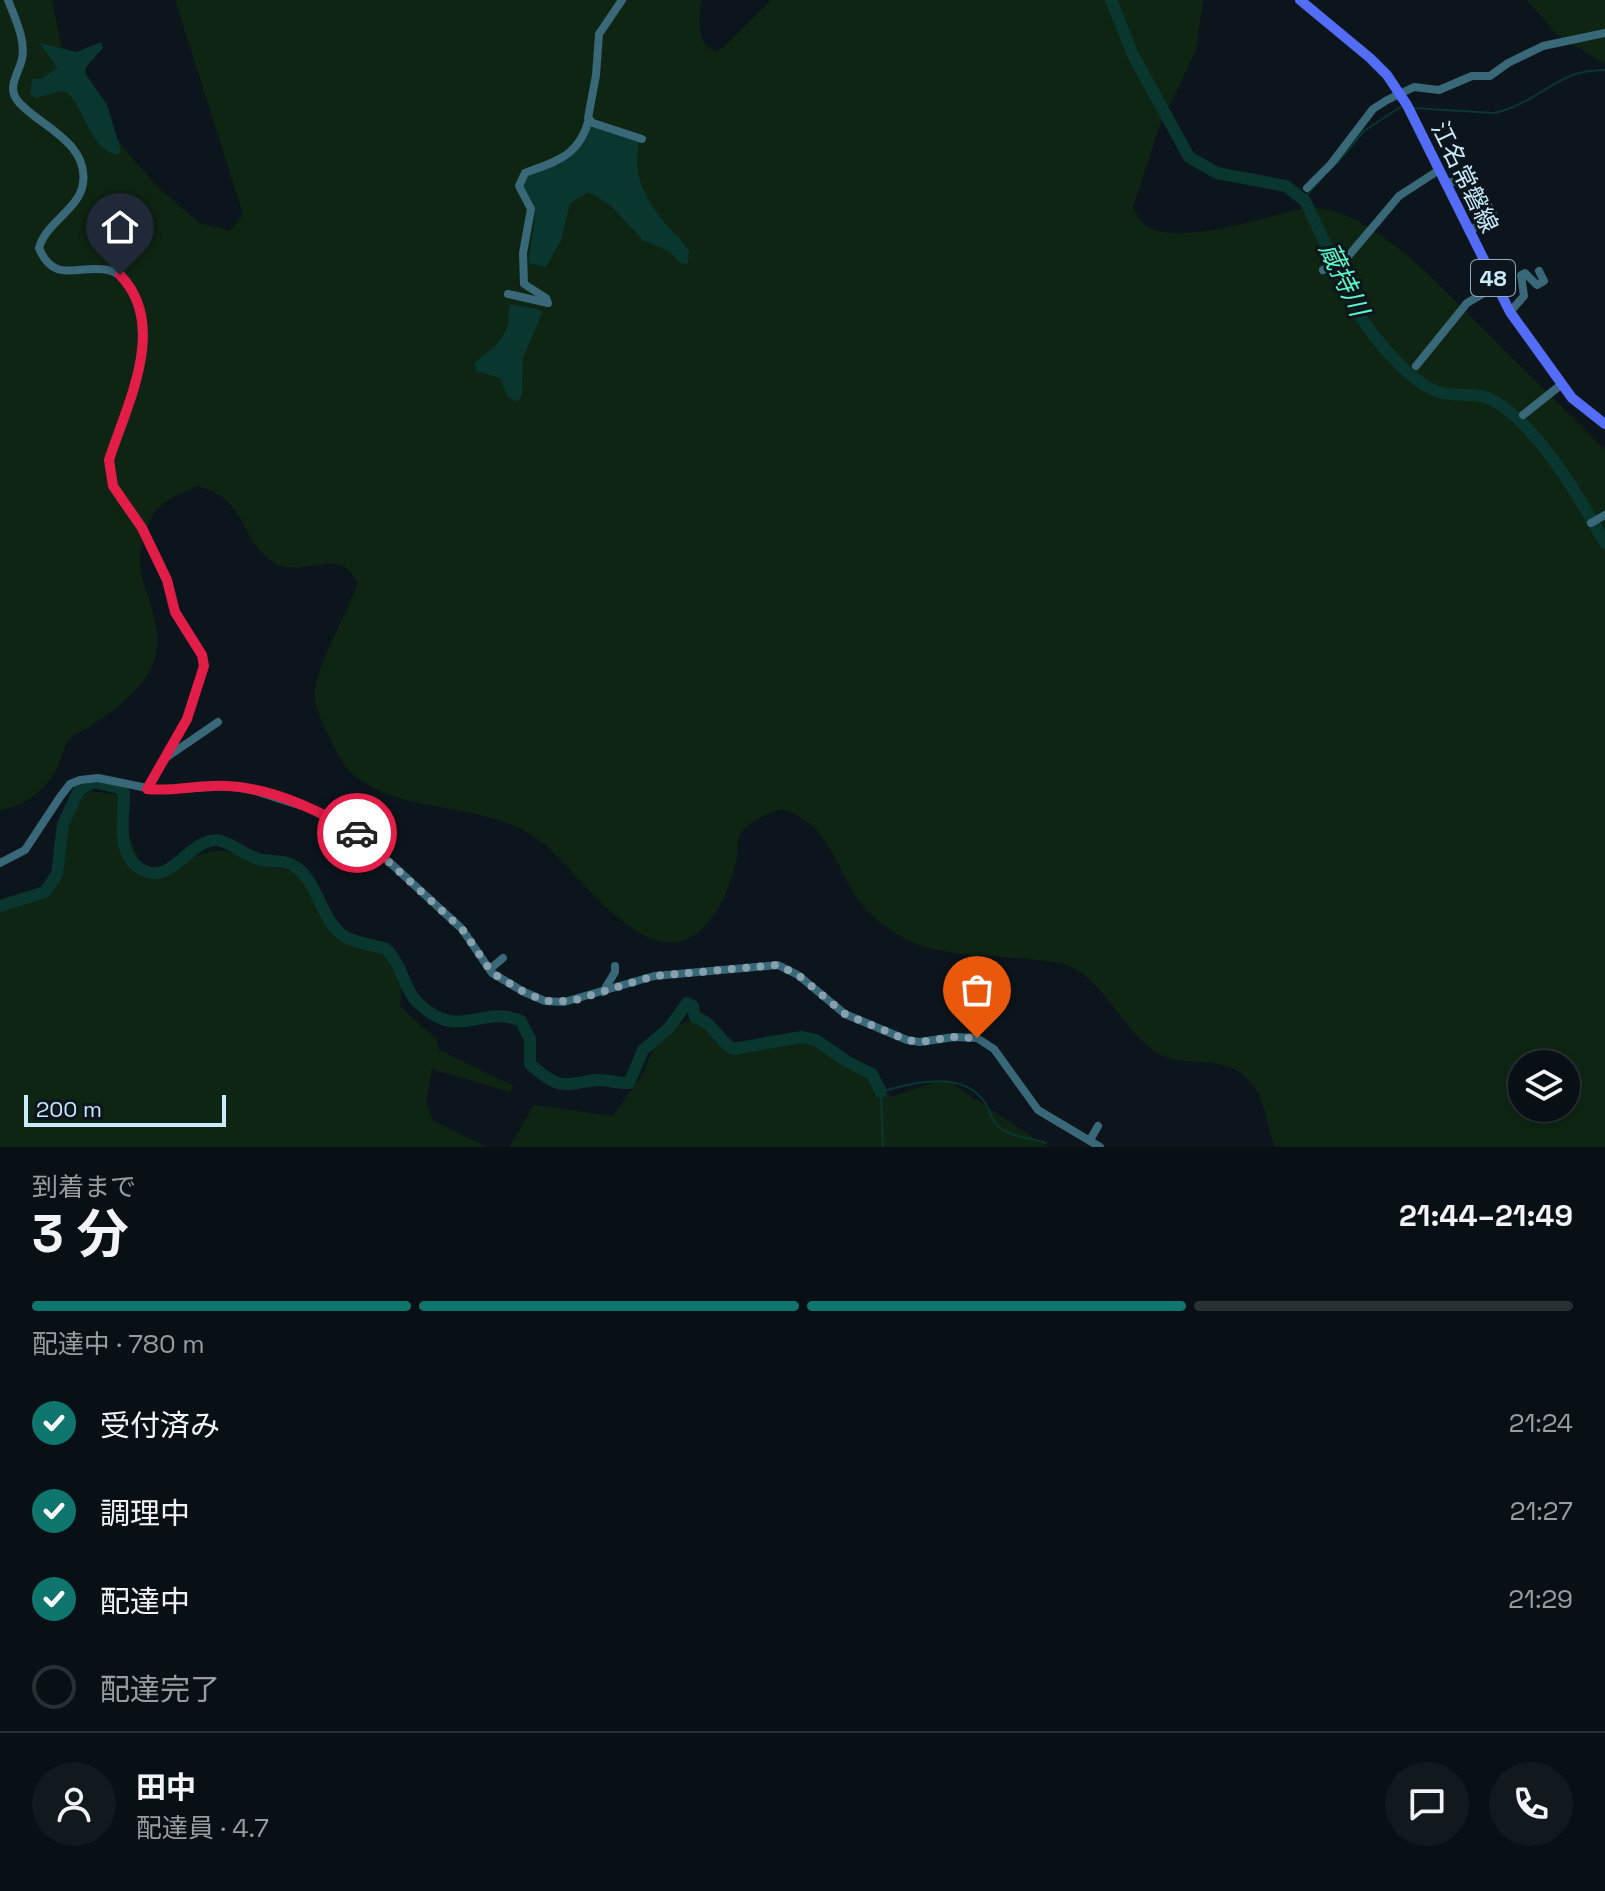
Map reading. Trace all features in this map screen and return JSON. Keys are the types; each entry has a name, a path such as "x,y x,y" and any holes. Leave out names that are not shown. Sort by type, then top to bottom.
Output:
{"main road":[{"name":"江名常磐線","path":"1300,0 1370,58 1400,95 1510,312 1572,398 1605,424"}],"street":[{"path":"8,0 23,48 12,86 16,98 64,138 82,170 83,183 79,194 42,239 39,248 49,265 59,270 109,270 120,275 129,285 141,314 143,346 140,365 109,460 109,473 113,486 142,528 167,580 175,612 202,655 204,666 187,719 147,789"},
{"path":"508,294 548,303 524,281 523,253 531,209 519,186 525,173 556,163 573,149 589,119 587,112 596,75 599,34 622,0"},
{"path":"1307,188 1331,164 1373,109 1414,87 1439,90 1472,76 1490,76 1508,63 1543,46 1605,33"},
{"path":"589,119 642,139"},
{"path":"1323,270 1345,260 1399,196 1439,170"},
{"path":"1446,183 1460,181 1469,174"},
{"path":"1469,232 1493,214 1486,202"},
{"path":"1488,269 1507,263"},
{"path":"1510,312 1524,296 1521,275 1525,273 1537,285 1544,281 1539,271"},
{"path":"1416,366 1467,303 1496,286"},
{"path":"1523,415 1562,384"},
{"path":"1591,523 1605,515"},
{"path":"166,757 171,757 218,722"},
{"path":"0,863 29,845 70,784 98,778 147,789 229,786 252,790 331,818 371,843 453,919 490,969 503,981 545,1001 572,1001 654,976 768,965 787,968 845,1014 891,1034 920,1042 954,1037 977,1038 994,1049 1038,1110 1100,1147"},
{"path":"490,969 503,958"},
{"path":"603,992 615,972 615,966"},
{"path":"1090,1140 1098,1126"}],"shaded area":[{"path":"0,0 52,0 65,62 126,151 158,187 199,223 230,231 243,214 175,0 701,0 701,36 715,52 724,47 771,0 1203,0 1196,50 1158,130 1133,208 1142,222 1158,231 1200,232 1309,207 1334,211 1359,222 1383,237 1429,275 1605,450 1605,1147 1275,1147 1259,1094 1240,1072 1217,1064 1163,1056 1137,1036 1094,984 1067,965 950,952 902,937 879,922 864,907 820,834 797,815 781,809 743,829 730,883 717,909 700,931 676,942 658,941 640,933 604,905 543,843 520,829 495,819 390,795 367,784 347,768 321,720 315,690 322,666 358,583 350,571 341,565 331,563 298,568 275,563 263,555 227,501 198,486 161,506 150,519 143,538 141,574 157,629 156,651 149,672 135,691 116,708 71,738 52,776 40,790 17,805 0,810"},
{"path":"1527,0 1605,0 1605,64 1557,35"},
{"path":"101,42 103,48 86,67 85,73 107,105 121,151 117,155 101,146 68,93 61,91 36,98 30,94 32,79 41,79 57,68 40,43 76,52"},
{"path":"590,126 640,140 637,167 640,180 659,216 689,250 688,264 680,263 670,252 643,240 610,205 588,192 570,203 561,240 546,267 529,263 535,214 530,197 523,189 525,177 561,163"},
{"path":"510,304 541,310 542,313 523,358 522,394 518,402 508,397 500,378 477,371 474,363 503,336"},
{"path":"91,791 117,795 124,803 127,830 142,868 164,869 203,854 225,851 272,867 308,874 322,904 349,939 384,954 402,981 400,1006 436,1039 439,1050 513,1086 510,1092 432,1069 426,1101 433,1121 488,1147 0,1147 0,902 34,897 54,886 63,864 69,812 75,801"},
{"path":"697,1019 742,1046 770,1035 819,1039 891,1097 945,1079 1048,1147 509,1147 534,1105 613,1116 642,1075 656,1043 670,1027"}],"waterway":[{"name":"蔵持川","path":"1111,0 1133,55 1189,157 1217,173 1286,186 1305,201 1359,314 1374,336 1408,372 1432,389 1483,397 1512,414 1558,466 1605,543"},
{"path":"1413,108 1494,113 1523,102 1573,75 1605,70"},
{"path":"1336,164 1364,131 1402,106"},
{"path":"1303,199 1323,177"},
{"path":"0,906 45,892 57,874 63,824 79,790 93,782 119,788 124,793 124,843 131,860 138,867 150,873 162,872 212,840 224,842 257,859 293,865 310,883 328,918 340,933 386,949 417,1002 446,1020 458,1022 494,1016 521,1021 530,1039 530,1064 555,1082 568,1084 600,1080 629,1083 643,1050 669,1028 687,1003 693,1006 695,1017 707,1023 733,1049 802,1037 816,1040 872,1074 881,1092"},
{"path":"883,1147 881,1092 934,1081 962,1085 973,1091 983,1100 996,1124 1003,1130 1046,1143"}],"way so far":[{"path":"357,833 462,929 492,973 545,1001 572,1001 654,976 778,965 798,975 845,1014 907,1040 977,1038"}],"route":[{"path":"120,275 134,294 141,314 143,346 140,365 109,460 109,473 113,486 142,528 167,580 175,612 202,655 204,666 179,737 147,789 229,786 252,790 308,808 357,833"}]}
